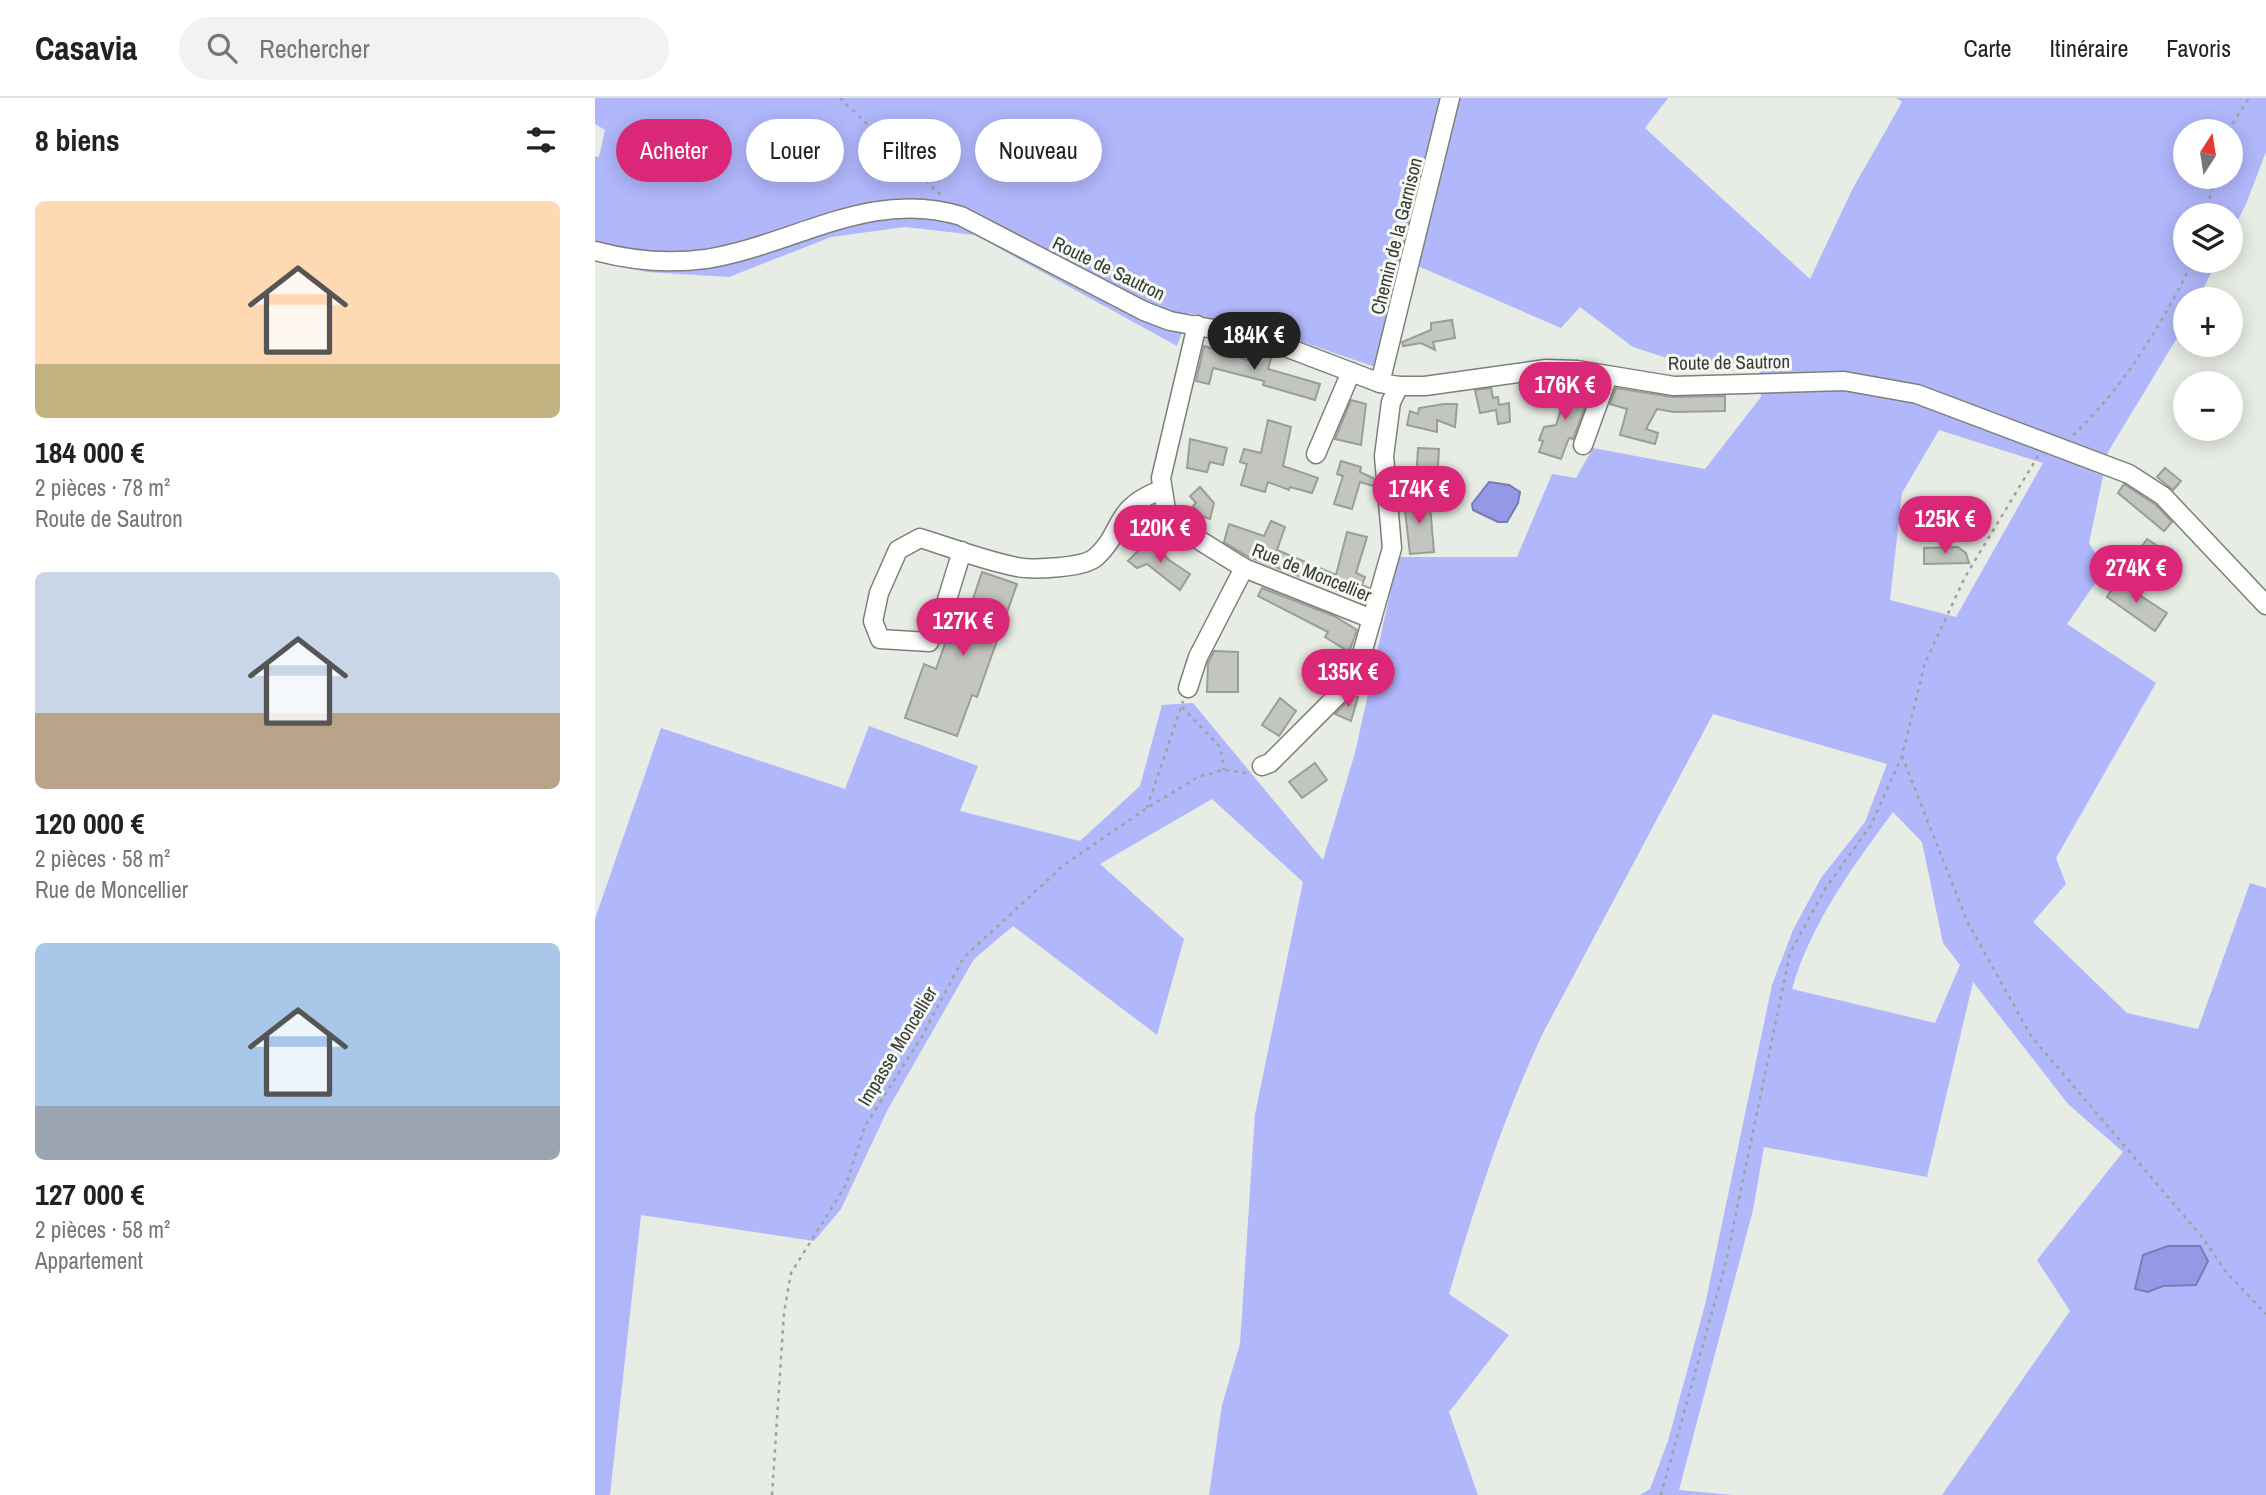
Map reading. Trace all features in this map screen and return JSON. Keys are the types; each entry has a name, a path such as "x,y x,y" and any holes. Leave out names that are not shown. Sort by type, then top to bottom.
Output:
{"street":[{"name":"Chemin de la Garnison","path":"1380,383 1450,98"},
{"name":"Route de Sautron","path":"595,251 655,262 706,258 744,250 858,213 902,207 937,209 961,216 1144,312 1288,348 1380,383 1425,386 1546,369 1577,370 1674,386 1844,381 1882,385 1941,402 2129,474 2163,496 2266,605"},
{"path":"1122,513 1166,510 1161,490 1197,325"},
{"path":"1316,454 1351,372"},
{"path":"1583,445 1608,376"},
{"name":"Rue de Moncellier","path":"1166,510 1183,530 1244,568 1372,619 1392,548 1384,456 1391,402 1399,386"},
{"path":"962,551 942,616 929,642 880,639 873,621 879,593 898,550 920,538 1019,568 1079,565 1095,558 1122,513 1147,495 1161,490"},
{"path":"1188,688 1198,657 1244,568"},
{"path":"1262,766 1270,763 1355,678 1372,619"}],"path":[{"path":"840,98 961,216"},
{"path":"2236,119 2249,98"},
{"path":"1661,1495 1709,1333 1790,953 1825,889 1871,825 1902,756 1925,663 1965,577 2053,444 2097,413 2129,370 2186,273"},
{"path":"1147,808 1188,688"},
{"path":"1182,707 1220,747 1224,770"},
{"path":"1902,756 1967,921 2031,1036 2203,1237 2227,1273 2266,1314"},
{"name":"Impasse Moncellier","path":"772,1495 784,1313 792,1273 846,1185 865,1126 921,1038 964,957 1064,864 1147,808 1198,777 1224,770 1243,775 1262,766"}],"shaded area":[{"path":"595,98 1668,98 1645,128 1810,279 1852,190 1902,102 1896,98 2266,98 2266,152 2243,210 2243,203 2173,203 2173,273 2211,273 2204,287 2173,287 2173,344 2108,452 2089,543 2105,569 2067,624 2156,683 2056,858 2066,884 2033,922 2127,1013 2198,1029 2250,883 2266,888 2266,1495 1942,1495 2070,1311 2037,1260 2123,1152 2068,1104 1973,982 1927,1177 1764,1147 1753,1210 1679,1490 1733,1495 1640,1495 1650,1489 1668,1441 1705,1305 1772,985 1793,930 1821,878 1865,822 1887,764 1713,714 1543,1033 1503,1129 1449,1294 1509,1335 1449,1412 1478,1495 1209,1495 1222,1405 1240,1344 1255,1114 1303,882 1212,799 1100,864 1184,939 1157,1035 1013,926 974,959 888,1109 841,1209 814,1241 641,1215 610,1495 595,1495 595,919 661,728 845,789 869,726 978,766 960,811 1080,841 1140,786 1162,705 1193,703 1323,860 1355,753 1398,557 1517,557 1552,474 1576,478 1593,448 1705,469 1761,397 1759,365 1676,361 1633,347 1580,307 1561,328 1404,260 1375,367 1279,334 1189,313 1177,346 975,235 905,227 831,237 729,277 647,272 595,261 595,156 599,157 605,130 595,124","holes":["1939,430 2043,463 1956,617 1890,600 1902,493","1893,812 1922,842 1943,943 1960,965 1935,1023 1792,989 1821,919 1848,875"]},
{"path":"1489,482 1509,485 1520,492 1518,503 1507,522 1498,522 1473,510 1472,504"},
{"path":"2168,1246 2200,1246 2208,1261 2196,1285 2163,1286 2148,1292 2135,1289 2143,1255"}],"building":[{"path":"1452,320 1455,338 1433,342 1435,350 1421,343 1403,346 1402,342 1431,330 1431,323"},
{"path":"1204,346 1253,362 1256,350 1272,355 1268,369 1320,384 1315,400 1263,385 1264,381 1213,368 1209,384 1196,381"},
{"path":"1570,381 1586,385 1581,400 1587,402 1573,439 1569,438 1561,459 1539,452 1543,441 1539,440 1544,427 1556,425"},
{"path":"1491,388 1493,398 1498,397 1499,405 1509,403 1510,422 1498,424 1496,410 1480,413 1475,390"},
{"path":"1616,388 1672,397 1725,396 1725,411 1674,412 1657,409 1646,429 1658,433 1655,444 1620,435 1627,409 1610,404"},
{"path":"1351,400 1366,404 1361,445 1335,439"},
{"path":"1457,404 1455,427 1437,420 1437,432 1407,425 1410,411 1418,414 1419,408"},
{"path":"1268,420 1291,427 1283,466 1318,478 1312,493 1290,487 1289,490 1268,482 1265,492 1241,485 1247,464 1240,462 1244,449 1261,453"},
{"path":"1190,439 1227,448 1223,465 1210,462 1207,472 1187,468"},
{"path":"1418,448 1439,449 1437,482 1416,481"},
{"path":"1341,461 1361,467 1360,472 1375,479 1373,486 1360,482 1352,509 1334,504 1343,476 1337,474"},
{"path":"2165,468 2181,481 2173,490 2157,477"},
{"path":"2124,484 2156,505 2172,522 2164,531 2118,493"},
{"path":"1200,487 1214,503 1210,519 1201,516 1193,506 1196,503 1190,496"},
{"path":"1407,495 1430,506 1434,552 1410,554 1404,502"},
{"path":"1271,521 1285,527 1277,550 1336,575 1347,532 1367,537 1356,573 1365,577 1362,585 1369,588 1365,602 1247,556 1224,542 1229,524 1264,536"},
{"path":"2147,539 2167,552 2154,573 2133,559"},
{"path":"1149,540 1169,560 1190,574 1180,590 1147,564 1137,568 1128,561"},
{"path":"1958,547 1966,553 1969,563 1924,564 1924,548"},
{"path":"982,572 1017,584 977,697 972,695 957,736 905,718 924,664 936,669 961,599 972,602"},
{"path":"2120,577 2132,584 2130,589 2167,613 2155,631 2107,597"},
{"path":"1262,588 1334,616 1357,630 1349,652 1325,637 1328,632 1258,596"},
{"path":"1214,651 1238,652 1238,692 1207,692 1208,663"},
{"path":"1353,696 1358,697 1351,721 1335,714"},
{"path":"1280,698 1296,711 1279,736 1262,725"},
{"path":"1315,763 1327,780 1302,798 1289,782"}]}
